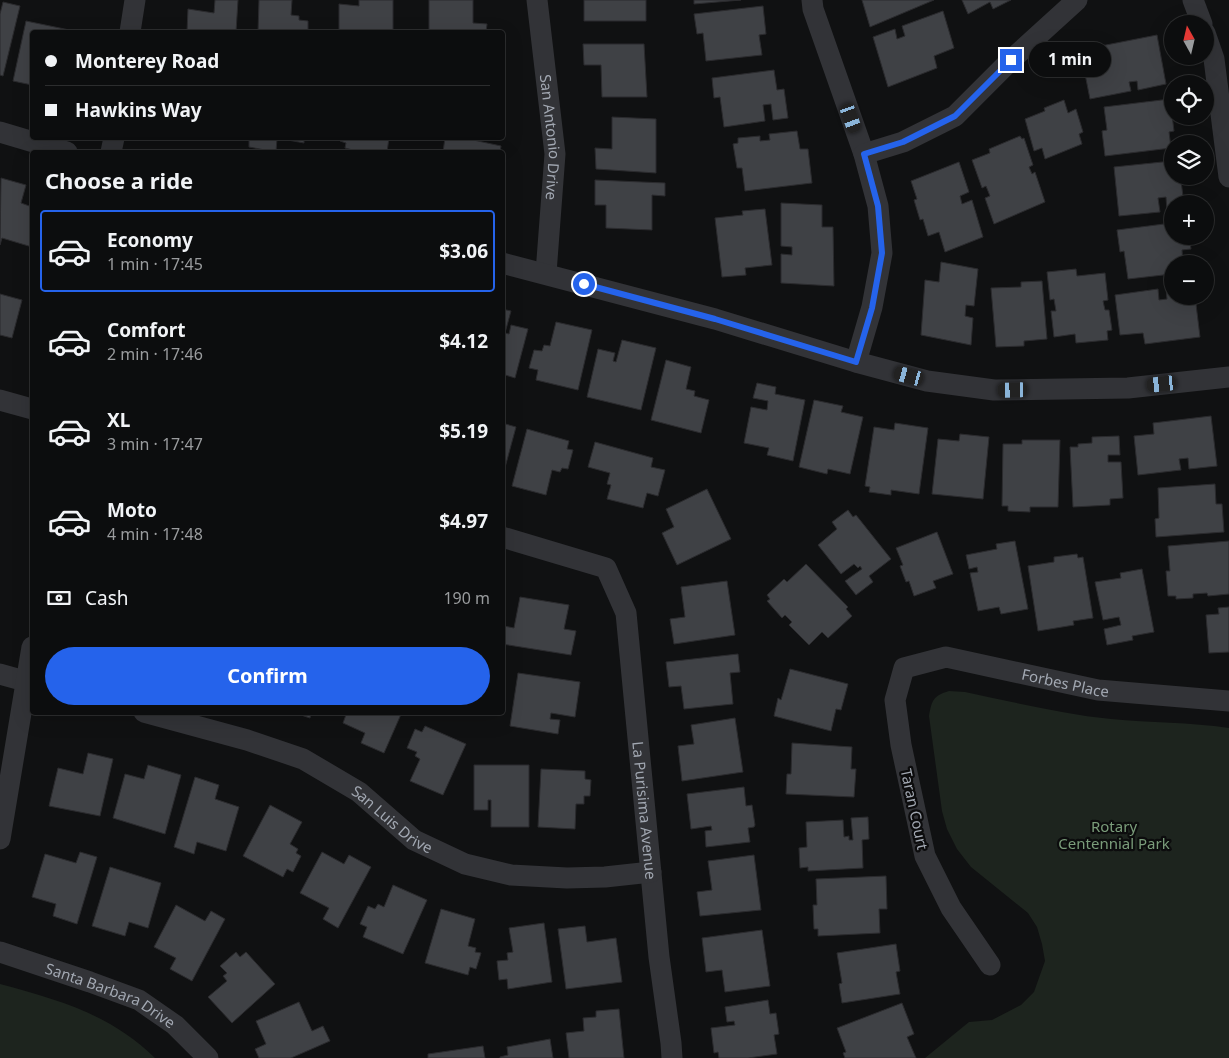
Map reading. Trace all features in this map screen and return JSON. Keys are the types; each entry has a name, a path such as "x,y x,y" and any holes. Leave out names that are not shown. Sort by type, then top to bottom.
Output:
{"street":[{"path":"130,30 135,0"},
{"name":"San Antonio Drive","path":"537,0 555,154 546,273"},
{"path":"812,0 813,9 864,154 878,206 882,253 872,308 856,362"},
{"path":"864,154 903,142 955,116 1011,60 1077,0"},
{"path":"1193,0 1199,15"},
{"path":"1214,59 1229,177"},
{"path":"0,132 60,150"},
{"path":"505,264 715,319 856,362 927,381 994,390 1128,388 1229,376"},
{"path":"0,400 30,408"},
{"name":"La Purisima Avenue","path":"505,538 606,568 626,613 659,957 672,1058"},
{"name":"Forbes Place","path":"904,668 946,657 1098,690 1229,701"},
{"name":"Taran Court","path":"904,668 895,700 901,745 925,856 951,908 990,965"},
{"path":"0,674 30,682 0,839"},
{"name":"San Luis Drive","path":"155,715 247,740 304,759 359,792 414,840 465,864 511,875 567,878 606,877 651,872"},
{"name":"Santa Barbara Drive","path":"0,952 139,1000 175,1025 208,1058"}],"green space":[{"name":"Rotary Centennial Park","path":"949,691 965,692 1093,717 1229,728 1229,1058 925,1058 969,1022 992,1020 1021,1005 1034,992 1045,961 1037,927 1028,913 971,867 957,849 947,829 942,811 929,716 934,699"},
{"path":"0,984 43,996 102,1019 138,1043 155,1058 0,1058"}],"building":[{"path":"215,0 238,0 236,30 187,30 188,9 214,13"},
{"path":"259,0 292,0 291,15 299,16 299,20 308,21 308,30 258,30"},
{"path":"359,0 393,0 393,30 339,30 339,4 359,6"},
{"path":"429,0 473,0 473,23 487,24 486,30 429,30"},
{"path":"584,0 646,0 646,21 584,21"},
{"path":"694,0 741,0 694,4"},
{"path":"862,0 934,0 870,27"},
{"path":"962,0 1011,0 993,9 990,2 968,14"},
{"path":"3,2 20,6 3,76 0,75 0,14"},
{"path":"763,6 766,34 759,35 762,55 706,61 703,33 697,34 694,14"},
{"path":"943,11 954,48 934,56 937,68 888,87 873,37 895,29 897,39 905,36 902,26"},
{"path":"26,21 69,30 30,30 30,85 13,81"},
{"path":"1157,35 1164,75 1164,84 1138,90 1137,81 1129,82 1131,91 1090,99 1082,59 1103,54 1101,46"},
{"path":"583,44 644,44 647,97 602,97 601,65 584,65"},
{"path":"774,70 777,90 784,89 788,118 773,120 771,104 763,105 765,121 724,127 720,97 714,98 712,78"},
{"path":"1064,100 1068,113 1076,109 1083,132 1079,134 1082,144 1045,159 1042,148 1034,151 1025,119 1045,111 1044,108"},
{"path":"1164,100 1164,125 1173,125 1174,131 1169,132 1169,135 1164,135 1164,149 1105,156 1102,131 1107,130 1104,107"},
{"path":"612,117 656,119 656,173 596,169 595,148 612,149"},
{"path":"797,131 800,149 808,149 812,183 745,191 742,168 737,168 733,144 738,143 738,138 760,136 760,141 770,140 769,134"},
{"path":"1020,136 1022,139 1024,138 1033,165 1029,167 1032,174 1035,172 1045,202 994,224 985,198 990,196 986,186 982,188 972,160 990,153 989,149"},
{"path":"249,140 277,140 276,150 249,147"},
{"path":"288,140 304,140 304,143"},
{"path":"389,140 387,150 353,150 345,148 346,143 340,141"},
{"path":"445,140 473,140 501,146 500,150 443,150"},
{"path":"959,162 969,192 960,196 962,204 972,200 983,237 945,252 939,232 928,236 923,219 920,220 914,200 917,199 911,181"},
{"path":"1164,162 1164,185 1182,185 1183,195 1164,195 1164,197 1158,198 1160,212 1119,216 1114,167"},
{"path":"1,178 26,185 21,203 30,206 30,246 2,238 0,245"},
{"path":"595,180 665,183 665,196 652,195 652,230 606,228 606,205 595,205"},
{"path":"781,203 822,205 822,227 833,227 834,286 781,283 781,254 792,255 792,247 781,246"},
{"path":"765,209 772,265 745,268 746,275 722,277 715,218 743,215 742,211"},
{"path":"1164,224 1164,245 1190,245 1191,249 1182,250 1182,255 1164,255 1164,275 1128,279 1124,251 1120,252 1117,230"},
{"path":"941,262 978,269 974,306 966,305 965,316 973,318 971,345 921,335 925,280 939,282"},
{"path":"1076,269 1077,276 1105,273 1108,300 1103,301 1105,310 1109,310 1112,330 1107,331 1108,340 1076,343 1075,334 1054,337 1051,311 1056,311 1054,299 1050,300 1047,272"},
{"path":"1042,281 1047,339 1024,341 1024,346 996,347 991,288 1021,287 1021,282"},
{"path":"1158,289 1159,300 1164,299 1164,305 1196,305 1200,337 1145,344 1143,333 1120,335 1115,295"},
{"path":"0,294 22,300 12,338 0,335"},
{"path":"505,310 511,311 505,333"},
{"path":"556,322 592,330 578,390 536,380 538,370 529,368 534,350 542,351 544,345 550,346"},
{"path":"511,325 528,329 515,378 505,375 505,333 509,334"},
{"path":"622,340 656,348 641,410 587,397 598,349 615,353 613,361 616,362"},
{"path":"666,360 691,367 686,389 695,391 694,396 709,400 701,433 651,420"},
{"path":"757,383 776,387 775,394 805,400 793,461 767,455 769,448 744,443 751,407 767,410 768,401 753,398"},
{"path":"814,400 843,406 841,412 863,417 850,474 828,469 827,474 799,467"},
{"path":"1211,416 1217,466 1189,469 1188,458 1179,459 1181,470 1138,475 1134,436 1154,434 1153,423"},
{"path":"895,423 928,428 919,494 891,490 891,495 869,492 870,487 865,486 874,427 894,430"},
{"path":"505,424 516,427 505,468"},
{"path":"527,429 569,441 567,449 573,450 568,469 562,468 560,472 552,470 546,495 512,486"},
{"path":"960,434 989,437 983,499 932,494 938,439 959,441"},
{"path":"1119,436 1120,455 1108,455 1108,462 1121,462 1123,498 1110,499 1110,505 1073,507 1070,447 1078,447 1078,444 1092,443 1092,437"},
{"path":"1022,440 1060,440 1058,507 1030,507 1030,512 1008,511 1008,506 1002,506 1003,444 1022,444"},
{"path":"595,442 653,458 651,467 665,470 658,496 647,493 643,508 607,499 611,485 607,484 610,473 588,467"},
{"path":"1215,484 1216,504 1222,504 1224,532 1156,537 1155,519 1159,518 1158,488"},
{"path":"707,489 731,539 677,565 662,533 674,527 666,509"},
{"path":"848,510 853,517 856,515 891,559 869,576 873,582 856,595 845,581 862,569 860,566 858,568 854,564 841,574 818,545 837,529 832,522"},
{"path":"937,532 953,574 933,581 936,588 914,596 909,581 906,582 900,566 903,565 896,548"},
{"path":"1015,541 1028,609 1001,614 999,607 978,611 970,573 978,572 977,567 969,569 966,555 997,549 996,544"},
{"path":"1229,541 1229,594 1208,596 1207,593 1193,594 1193,598 1176,599 1176,596 1168,596 1166,571 1170,571 1168,546"},
{"path":"1077,554 1078,558 1083,557 1093,618 1073,621 1074,625 1038,631 1028,566 1054,562 1054,557"},
{"path":"806,564 848,607 846,609 852,616 828,638 822,632 809,645 789,625 792,622 785,615 782,618 767,601 770,599 767,595 784,579 787,582"},
{"path":"1142,569 1154,632 1132,636 1133,640 1107,645 1104,629 1121,625 1119,617 1103,620 1095,582 1121,578 1120,573"},
{"path":"727,581 735,635 674,644 670,619 685,617 681,587"},
{"path":"520,597 569,605 564,629 576,631 571,655 505,644 505,626 514,628"},
{"path":"1229,607 1229,652 1209,653 1206,615 1219,614 1218,608"},
{"path":"738,654 740,672 730,673 733,704 684,709 681,686 669,687 666,662"},
{"path":"790,669 848,684 841,710 836,709 831,731 774,716 778,698 781,700"},
{"path":"518,673 580,682 575,717 551,713 550,719 560,720 558,734 510,726"},
{"path":"346,715 401,715 384,753 361,743 365,733 343,723"},
{"path":"735,718 743,772 682,781 678,746 694,744 691,725"},
{"path":"425,726 466,744 443,795 410,781 420,759 415,756 417,752 407,748 415,729 422,732"},
{"path":"792,743 852,747 851,769 856,769 854,797 786,794 787,774 791,774"},
{"path":"88,753 113,759 100,816 49,806 58,768 83,774"},
{"path":"148,765 181,775 165,834 113,818 125,774 144,779"},
{"path":"474,765 529,765 529,827 491,827 491,800 488,800 488,810 474,810"},
{"path":"541,769 585,771 585,779 591,780 590,796 584,796 584,804 576,804 575,829 538,827"},
{"path":"195,777 219,785 215,799 239,807 226,851 197,842 194,854 174,847"},
{"path":"744,787 746,806 752,805 755,825 748,828 750,842 706,847 705,831 712,830 711,826 691,829 687,794"},
{"path":"270,805 302,822 290,844 298,849 296,853 301,856 293,872 287,869 283,877 243,856"},
{"path":"868,817 869,839 862,840 863,868 808,871 808,867 800,868 799,848 807,847 806,822 843,820 844,837 849,836 849,840 853,840 851,818"},
{"path":"80,852 97,857 77,924 53,916 56,904 32,897 45,854 76,863"},
{"path":"322,852 344,864 349,855 371,867 338,928 323,919 329,908 300,893"},
{"path":"754,855 761,910 700,916 697,892 712,890 708,861"},
{"path":"110,867 161,883 148,928 129,922 125,936 92,926"},
{"path":"886,876 887,909 879,909 880,933 818,936 818,929 814,929 813,905 817,905 816,879"},
{"path":"393,885 427,900 403,954 363,937 367,927 360,924 368,906 375,909 378,904 384,907"},
{"path":"176,905 205,921 211,911 225,919 192,981 170,969 176,958 154,947"},
{"path":"441,909 475,919 468,946 476,948 475,952 481,953 476,969 470,967 468,975 425,963"},
{"path":"544,923 552,982 508,989 507,979 499,980 497,961 508,960 507,953 513,952 509,928"},
{"path":"585,926 587,942 616,938 622,982 566,989 558,929"},
{"path":"762,930 770,986 725,992 722,970 706,972 702,938"},
{"path":"896,944 900,971 896,972 900,994 842,1003 839,984 842,983 837,953"},
{"path":"236,952 240,957 246,952 275,984 232,1023 208,997 227,981 223,976 227,973 220,966"},
{"path":"768,1000 770,1014 776,1013 779,1034 774,1035 777,1054 748,1058 719,1058 718,1052 714,1053 711,1028 735,1025 734,1021 727,1022 725,1007"},
{"path":"299,1002 312,1031 323,1026 330,1041 291,1058 259,1058 255,1049 266,1044 256,1021"},
{"path":"902,1003 914,1034 907,1037 916,1058 845,1058 843,1053 846,1052 837,1028"},
{"path":"619,1009 624,1058 569,1058 566,1033 584,1031 583,1018 596,1017 596,1011"},
{"path":"550,1039 553,1058 500,1058 508,1055 507,1047"},
{"path":"483,1046 485,1058 428,1058 428,1054"}],"route":[{"path":"584,284 715,319 856,362 872,308 882,253 878,206 864,154 903,142 955,116 1011,60"}]}
